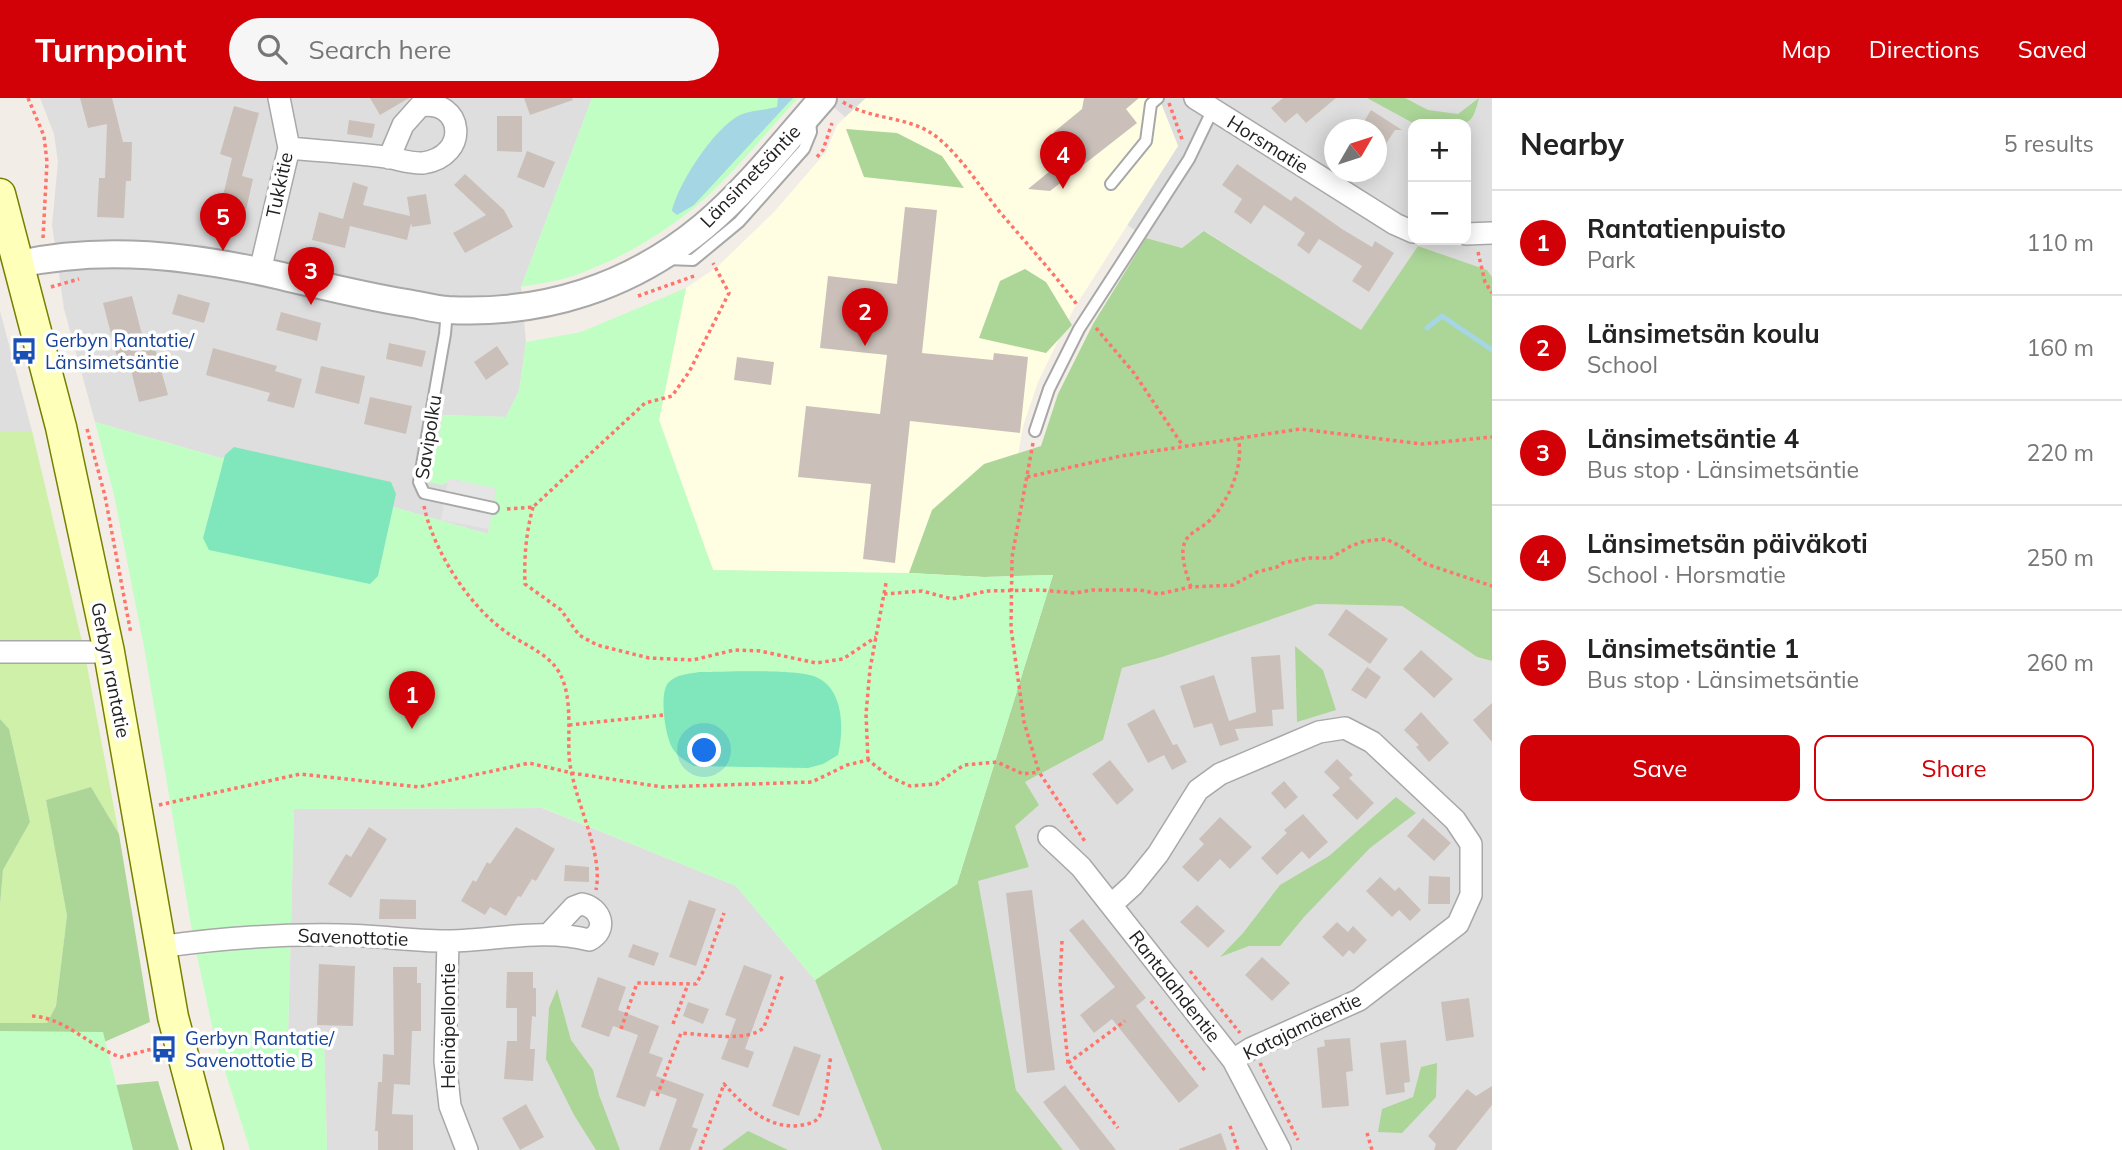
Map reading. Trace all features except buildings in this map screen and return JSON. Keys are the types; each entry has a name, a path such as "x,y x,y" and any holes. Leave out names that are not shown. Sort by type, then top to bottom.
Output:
{"main road":[{"name":"Gerbyn rantatie","path":"0,194 61,427 110,652 159,947 179,1042 208,1150"}],"street":[{"name":"Tukkitie","path":"260,271 289,148 279,98"},
{"name":"Horsmatie","path":"1204,104 1408,230"},
{"name":"Länsimetsäntie","path":"19,264 48,258 131,253 183,258 260,271 362,295 447,310 514,310 575,298 617,282 661,258 705,226 825,105"},
{"path":"289,148 389,158"},
{"path":"0,652 110,652"},
{"name":"Katajamäentie","path":"1111,905 1133,885 1158,854 1198,790 1220,774 1319,732 1345,728 1372,742 1455,820 1471,844 1471,895 1458,924 1359,1000 1252,1048 1233,1060"},
{"name":"Rantalahdentie","path":"1049,837 1081,867 1233,1060 1280,1150"},
{"path":"548,936 573,907 582,904 593,908"},
{"name":"Savenottotie","path":"159,947 241,936 341,935 448,941 548,936 589,940 595,937 601,928 601,920 593,908"},
{"name":"Heinäpellontie","path":"448,941 446,1072 450,1107 467,1150"}],"lane":[{"path":"1111,184 1146,141 1151,104 1158,98"},
{"path":"1035,431 1049,389 1086,317 1189,159 1204,104"},
{"name":"Savipolku","path":"447,310 420,487 424,493 493,508"}],"path":[{"path":"1167,98 1189,159"},
{"path":"825,105 905,121 930,132 951,152 1049,267 1086,317 1134,373 1183,446"},
{"path":"1477,233 1485,282 1492,293"},
{"path":"713,263 729,293 689,372 672,396 645,402 533,507 526,530 525,584 561,610 579,635 597,645 649,658 693,660 734,650 816,663 843,659 876,637"},
{"path":"1027,477 1121,456 1300,429 1422,444 1492,437"},
{"path":"1035,431 1012,557 1011,628 1024,722 1039,772 1089,848"},
{"path":"1191,587 1183,547 1189,534 1207,523 1228,499 1241,450 1238,438"},
{"path":"420,487 426,516 440,551 464,589 487,617 512,636 538,650 561,676 569,724 572,773 596,859 598,878 593,908"},
{"path":"493,508 533,507"},
{"path":"884,594 922,591 952,599 988,591 1040,590 1075,593 1091,590 1140,590 1159,594 1191,587 1233,585 1257,572 1283,563 1308,558 1330,558 1365,541 1386,539 1426,564 1492,586"},
{"path":"886,583 870,669 866,714 868,760 890,777 910,786 936,784 964,765 997,762 1023,774 1039,772"},
{"path":"569,724 664,715"},
{"path":"159,804 300,774 419,787 529,763 572,773 662,787 812,782 848,765 868,760"},
{"path":"621,1029 637,983 696,984 704,970 724,913"},
{"path":"1062,941 1060,983 1068,1063 1118,1128"},
{"path":"1185,965 1252,1048 1301,1150"},
{"path":"657,1096 681,1033 743,1036 759,1034 783,974"},
{"path":"673,1024 688,984"},
{"path":"1151,1000 1206,1072"},
{"path":"32,1016 65,1025 121,1057 179,1042"},
{"path":"1068,1063 1125,1021"},
{"path":"700,1150 724,1084 744,1106 772,1122 788,1127 814,1122 820,1116 831,1056"},
{"path":"1230,1126 1238,1150"},
{"path":"1367,1133 1372,1150"}],"shaded area":[{"path":"40,98 592,98 521,287 526,342 519,391 506,417 443,415 442,485 454,479 497,491 488,534 95,422 64,309 52,225 58,162 54,134"},
{"path":"823,98 866,98 845,117"},
{"path":"866,98 1159,98 1178,146 1073,310 1038,382 1023,426 998,568 984,577 713,570 659,420 686,288 717,267 774,212 826,152 837,125"},
{"path":"1159,98 1492,98 1492,277 1486,270 1418,246 1362,331 1205,231 1182,248 1146,238 1127,225 1178,146"},
{"path":"0,311 32,431 0,431"},
{"path":"448,479 496,488 489,529 441,520"},
{"path":"1316,604 1402,606 1477,657 1492,661 1492,1150 1063,1150 1016,1090 977,880 1029,867 1015,826 1025,782 1103,740 1122,668"},
{"path":"542,808 736,886 815,980 882,1150 327,1150 324,1041 288,1038 294,809"}],"green space":[{"path":"592,98 798,98 719,185 663,231 589,270 521,287"},
{"path":"1367,98 1405,98 1428,110 1458,114 1479,98 1471,119 1408,120"},
{"path":"846,129 897,133 942,156 964,188 864,177"},
{"path":"1204,231 1361,330 1418,246 1487,270 1492,277 1492,661 1477,657 1402,606 1316,604 1122,668 1103,740 1025,782 1039,805 1015,826 1029,867 978,881 1016,1090 1063,1150 882,1150 815,980 957,884 1053,575 984,577 909,573 932,510 984,464 1041,446 1058,394 1093,324 1146,238 1182,248"},
{"path":"1025,269 1046,282 1072,325 1046,353 979,338 1000,281"},
{"path":"686,288 659,420 713,570 984,577 1053,575 957,884 815,980 736,886 543,808 294,809 288,1037 324,1041 327,1150 250,1150 215,1040 193,937 144,647 114,495 95,422 224,459 203,538 378,576 393,507 488,534 496,491 454,479 442,485 428,482 443,415 506,417 519,391 526,342 581,332"},
{"path":"0,431 32,431 84,650 119,834 91,787 46,800 67,916 56,1006 47,1023 0,1023 0,905 3,870 30,822 9,730 0,719"},
{"path":"234,447 391,482 396,494 378,576 370,584 209,550 203,538 225,455"},
{"path":"1295,646 1323,670 1336,710 1297,722"},
{"path":"699,672 779,672 818,678 833,692 840,712 838,755 823,764 808,768 694,766 682,759 673,749 668,735 664,716 665,689 675,678"},
{"path":"0,719 9,729 30,822 3,870 0,905"},
{"path":"91,787 119,834 150,1022 95,1046 105,1086 158,1081 179,1150 0,1150 0,1023 47,1023 56,1006 67,916 46,800"},
{"path":"1396,797 1416,813 1370,848 1280,946 1249,946 1220,957 1243,933 1280,885 1329,856"},
{"path":"557,989 571,1040 593,1070 599,1095 620,1150 596,1150 574,1115 546,1059 549,1008"},
{"path":"0,1031 103,1032 133,1150 0,1150"},
{"path":"1437,1063 1436,1097 1402,1133 1378,1132 1382,1109 1413,1097 1421,1067"},
{"path":"748,1131 788,1150 722,1150"}],"water":[{"path":"778,98 793,98 694,205 677,215 672,211 689,172 719,132 740,115 777,107"}],"waterway":[{"path":"1427,328 1442,316 1492,350"}],"place":[{"name":"Länsimetsän päiväkoti","path":"1063,189"},
{"name":"Länsimetsäntie 1","path":"223,251"},
{"name":"Länsimetsäntie 4","path":"311,305"},
{"name":"Länsimetsän koulu","path":"865,346"},
{"name":"Gerbyn Rantatie/ Länsimetsäntie","path":"24,351"},
{"name":"Rantatienpuisto","path":"412,729"},
{"name":"Gerbyn Rantatie/ Savenottotie B","path":"164,1049"}]}
